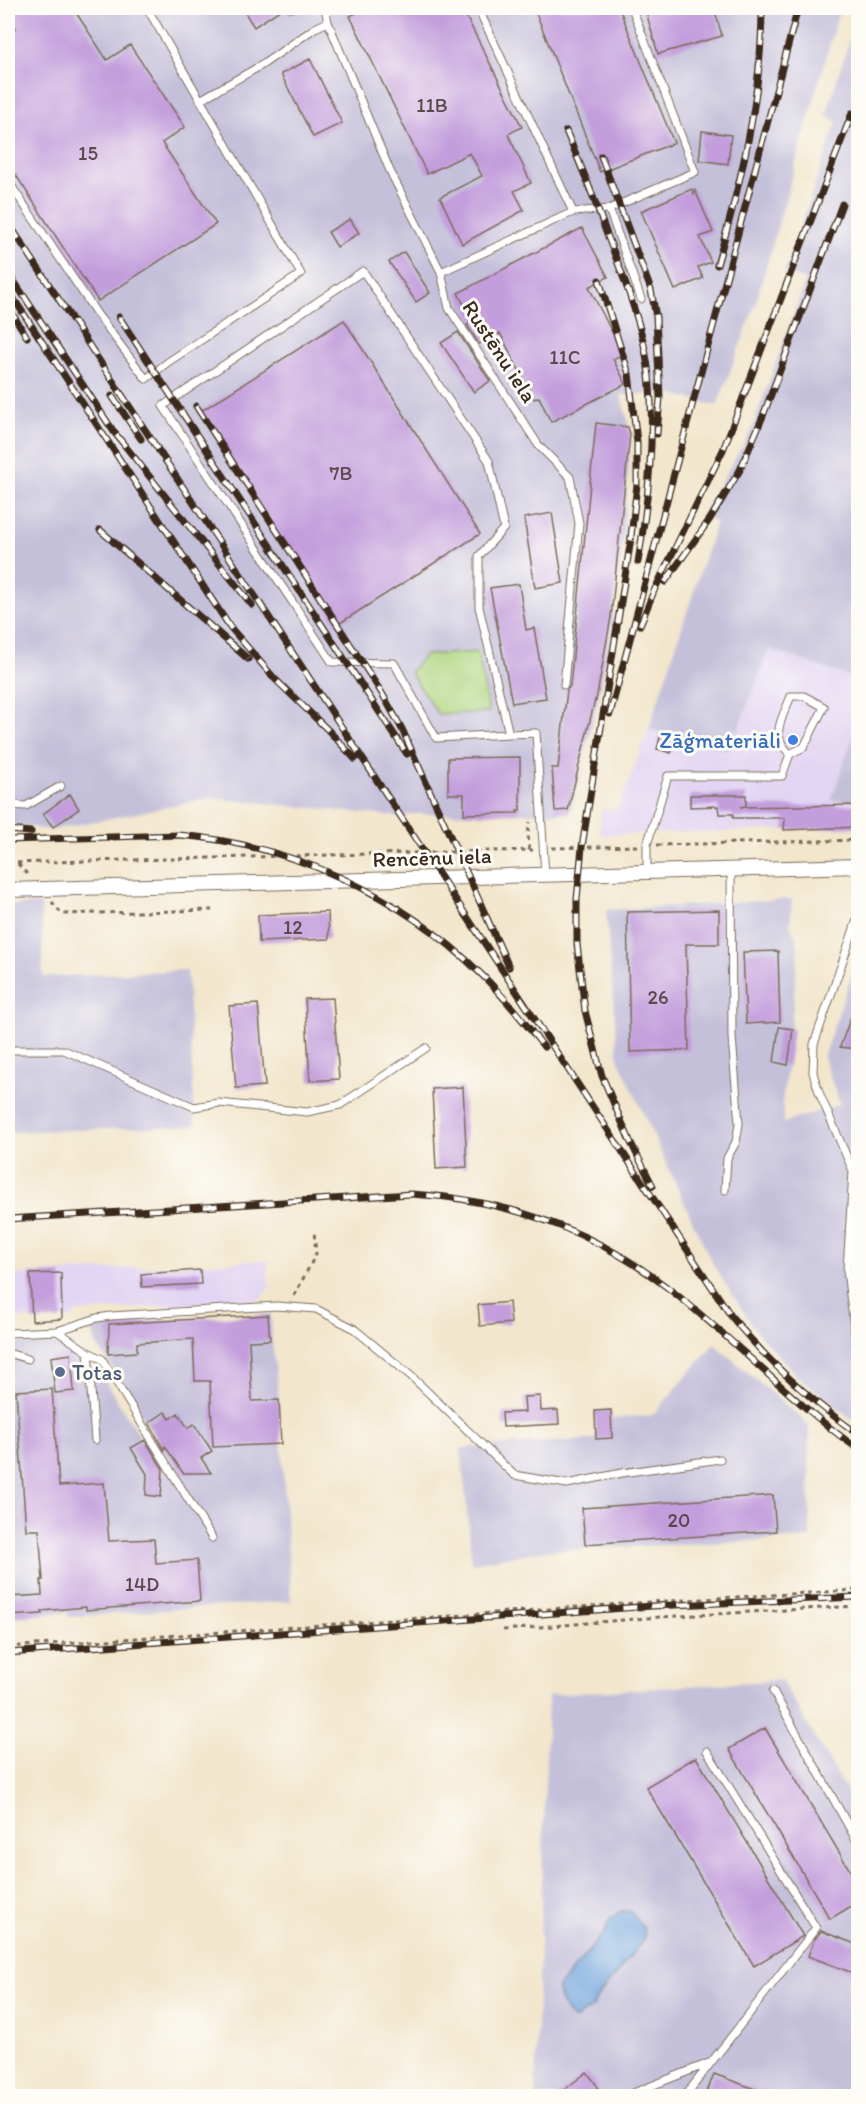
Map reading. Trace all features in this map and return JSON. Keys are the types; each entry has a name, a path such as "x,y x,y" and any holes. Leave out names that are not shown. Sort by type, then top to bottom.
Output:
{"street":[{"name":"Rencēnu iela","path":"8,890 858,866"}],"lane":[{"path":"8,181 97,314 146,379 301,274 147,8"},
{"name":"Rustēnu iela","path":"325,8 328,22 390,171 441,272 449,308 539,446 570,477 579,524 564,685"},
{"path":"478,8 573,212"},
{"path":"441,272 573,212 609,209 695,172 632,8"},
{"path":"200,100 328,22"},
{"path":"609,209 641,298"},
{"path":"509,734 479,607 479,556 504,528 489,461 363,271 163,406 332,662 394,663 436,738 536,733 545,875"},
{"path":"647,873 646,845 668,776 782,776 790,754 804,747 824,707 804,696 791,696 778,729 780,744 790,754"},
{"path":"8,805 26,806 61,786"},
{"path":"725,1190 727,1158 736,1142 739,1124 732,1037 731,870"},
{"path":"858,917 814,1044 813,1073 820,1095 856,1171 847,1270 858,1361"},
{"path":"8,1050 64,1050 194,1107 219,1103 307,1112 340,1105 426,1047"},
{"path":"8,1333 57,1331 97,1318 111,1316 288,1305 316,1309 353,1328 411,1376 514,1475 567,1484 622,1473 720,1459"},
{"path":"57,1331 102,1359 212,1538"},
{"path":"88,1352 95,1440"},
{"path":"8,1353 28,1359"},
{"path":"773,1691 858,1843"},
{"path":"685,2097 816,1928 707,1751"},
{"path":"626,2097 712,2062"}],"path":[{"path":"530,850 528,833 531,816"},
{"path":"8,863 858,840"},
{"path":"18,863 62,914 212,910"},
{"path":"288,1305 304,1280 316,1254 314,1231"},
{"path":"8,1647 650,1602 858,1590"},
{"path":"503,1630 660,1617 858,1606"}],"shaded area":[{"path":"8,8 840,8 755,306 717,406 676,395 621,395 631,434 623,539 612,625 598,700 570,813 412,814 401,817 211,798 52,830 8,824"},
{"path":"858,12 858,680 769,649 730,751 649,729 716,522 702,515 751,431 806,280 784,273 837,122 826,115"},
{"name":"Zāģmateriāli","path":"769,649 858,680 858,721 831,800 858,802 858,827 600,835 601,810 618,809 649,729 730,751"},
{"path":"858,721 858,802 831,800"},
{"path":"792,899 790,926 797,939 798,953 791,1028 793,1029 783,1095 783,1123 840,1104 823,1057 858,957 858,1424 795,1374 757,1332 715,1268 618,1058 606,910"},
{"path":"41,904 43,977 187,970 195,1126 8,1132 8,905"},
{"path":"267,1260 269,1288 261,1299 77,1312 69,1319 32,1321 31,1317 8,1320 8,1275"},
{"path":"271,1314 279,1400 291,1601 68,1617 68,1612 8,1618 8,1343 72,1344 76,1360 99,1371 162,1473 177,1472 123,1383 96,1344 90,1324"},
{"path":"714,1344 809,1425 810,1538 542,1551 472,1563 461,1448 612,1438 611,1419 653,1415"},
{"path":"781,1680 858,1810 858,2096 535,2096 548,1695"}],"green space":[{"path":"478,652 489,712 438,714 410,672 425,655"}],"water":[{"path":"621,1911 630,1911 644,1928 644,1939 596,1999 593,2007 578,2019 573,2019 562,2004 558,1987 604,1933 610,1919"}],"building":[{"path":"8,8 73,8 107,60 130,45 185,127 162,143 216,224 98,301 8,163 8,34 16,28 8,13"},
{"path":"242,8 283,8 254,27"},
{"path":"366,8 462,8 522,127 508,134 531,183 514,191 524,210 462,244 440,197 482,176 470,153 427,174 350,16"},
{"path":"534,8 619,8 674,143 600,172"},
{"path":"645,8 714,8 722,36 658,54"},
{"path":"310,59 342,123 313,137 281,74"},
{"path":"702,131 731,135 728,164 699,160"},
{"path":"692,189 694,194 695,190 713,232 700,237 711,262 698,267 703,278 675,290 641,211"},
{"path":"350,219 359,233 337,247 328,232"},
{"path":"582,228 608,277 589,287 623,354 613,359 626,384 551,422 539,397 534,399 500,333 479,344 467,325 473,322 458,293"},
{"path":"404,252 430,293 416,302 389,262"},
{"path":"344,320 480,534 337,625 201,411"},
{"path":"458,332 490,381 474,392 441,343"},
{"path":"596,423 628,427 630,434 611,617 596,701 568,810 555,811 552,768 558,768 567,690 570,686"},
{"path":"552,513 563,583 535,588 524,518"},
{"path":"519,584 526,630 534,628 546,698 512,703 490,588"},
{"path":"661,734 675,739 671,753 657,749"},
{"path":"520,757 520,811 517,811 518,813 464,814 464,794 448,794 448,758"},
{"path":"70,794 79,809 53,827 43,814"},
{"path":"690,795 746,795 746,806 740,807 858,805 858,827 784,830 785,818 733,818 733,814 719,814 718,806 690,807"},
{"path":"719,910 719,944 686,944 689,1050 630,1052 627,912"},
{"path":"328,912 329,939 259,942 258,915"},
{"path":"778,951 780,1022 746,1024 743,952"},
{"path":"333,998 339,1079 310,1081 305,999"},
{"path":"857,1000 858,1049 840,1047"},
{"path":"258,1004 265,1086 236,1088 229,1006"},
{"path":"779,1027 793,1029 788,1065 774,1062"},
{"path":"463,1087 467,1167 436,1169 432,1089"},
{"path":"200,1270 201,1284 142,1287 141,1274"},
{"path":"61,1273 62,1319 32,1321 30,1274"},
{"path":"509,1302 511,1323 480,1326 478,1305"},
{"path":"268,1315 270,1340 249,1341 252,1401 279,1400 281,1444 213,1447 210,1381 195,1381 193,1339 137,1343 137,1352 108,1354 109,1324"},
{"path":"71,1354 74,1391 55,1393 51,1357"},
{"path":"52,1389 59,1486 104,1483 109,1541 154,1539 156,1563 197,1560 200,1601 86,1610 86,1607 42,1611 42,1614 8,1616 8,1597 42,1595 41,1580 43,1580 39,1530 26,1530 16,1391"},
{"path":"540,1396 541,1411 558,1410 559,1424 503,1427 502,1413 525,1412 524,1397"},
{"path":"611,1410 612,1438 596,1439 595,1411"},
{"path":"165,1412 170,1419 178,1413 188,1428 194,1424 212,1451 201,1458 211,1473 183,1473 165,1446 164,1450 149,1423"},
{"path":"145,1440 163,1469 161,1497 146,1495 147,1474 131,1448"},
{"path":"773,1495 776,1531 585,1544 582,1508"},
{"path":"765,1728 858,1884 858,1902 830,1919 729,1749"},
{"path":"696,1757 803,1936 754,1966 646,1787"},
{"path":"821,1931 858,1945 858,1975 808,1956 814,1940"},
{"path":"587,2072 598,2087 586,2097 555,2097"},
{"path":"714,2074 771,2095 771,2097 705,2097"}],"railway":[{"path":"610,714 798,8"},
{"path":"717,265 734,202 754,109 762,13"},
{"path":"640,625 654,591 723,450 852,113"},
{"path":"566,131 623,275 645,349 649,374 651,428 646,510 638,562"},
{"path":"601,156 651,290 656,317 660,398 657,434"},
{"path":"665,582 710,519 740,470 763,416 842,204"},
{"path":"11,227 731,1316 790,1380 858,1434"},
{"path":"8,272 114,432 252,605"},
{"path":"599,280 629,374 637,442 637,485 630,545 582,847 577,899 577,944 585,1011 602,1076 630,1141 653,1186"},
{"path":"8,290 230,627 275,679 355,759"},
{"path":"8,307 27,337"},
{"path":"119,317 407,754"},
{"path":"112,396 141,439"},
{"path":"196,406 383,695 402,729 509,967"},
{"path":"100,530 248,659"},
{"path":"8,830 31,832"},
{"path":"8,840 179,835 221,841 303,862 342,878 380,898 416,920 449,945 498,991 544,1047"},
{"path":"8,1219 411,1194 479,1202 512,1210 576,1233 636,1265 689,1305 808,1410 858,1449"},
{"path":"8,1653 652,1606 858,1597"}],"place":[{"name":"Zāģmateriāli","path":"793,740"},
{"name":"Totas","path":"60,1372"}]}
